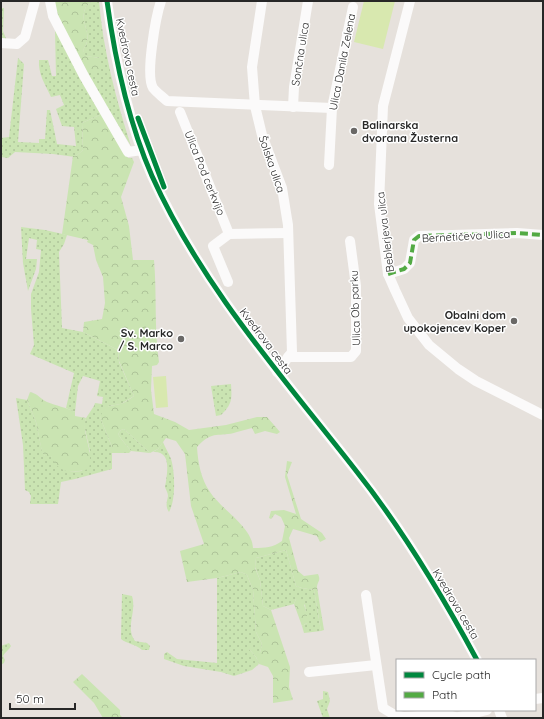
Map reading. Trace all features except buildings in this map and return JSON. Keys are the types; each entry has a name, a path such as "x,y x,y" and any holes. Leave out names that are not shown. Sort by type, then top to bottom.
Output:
{"street":[{"path":"1,43 17,44 25,37 35,1"},
{"path":"50,1 53,16 84,76 128,152 142,150"},
{"name":"Kvedrova cesta","path":"107,1 112,37 136,134 152,175 195,257 219,294 259,350 358,472 388,514 451,612 476,659"},
{"path":"161,1 156,15 150,62 153,87 167,101 255,106 332,108"},
{"name":"Šolska ulica","path":"262,1 252,67 255,106 262,135 282,188 288,233 292,352 277,372"},
{"name":"Sončna ulica","path":"293,106 294,87 308,1"},
{"name":"Beblerjeva ulica","path":"410,1 383,106 379,204 388,274 408,318 429,346 458,369 476,380 543,415"},
{"name":"Ulica Danila Zelena","path":"329,165 332,108 353,7"},
{"name":"Ulica Pod cerkvijo","path":"180,112 229,234"},
{"path":"228,282 213,246 229,234 288,233"},
{"name":"Bernetičeva Ulica","path":"388,274 404,269 410,264 414,240 419,236 517,233 543,235"},
{"name":"Ulica Ob parku","path":"288,357 351,357 356,351 356,286 350,241"},
{"path":"366,595 383,708 393,714 404,717 446,714 455,718 483,711"},
{"path":"309,672 376,665"}],"green space":[{"path":"53,1 92,1 87,6 84,14 88,39 83,50 86,56 100,58 102,67 99,72 86,73 62,27"},
{"path":"92,1 99,1 111,74 131,146 86,73 100,58 85,56 83,50 88,39 84,14 87,6"},
{"path":"364,1 395,1 383,49 354,42"},
{"path":"1,8 4,8 3,31 7,41 1,40"},
{"path":"55,31 58,31 102,114 82,123 83,150 75,157 15,152 8,158 1,157 1,138 9,137 18,58 24,64 18,142 39,143 39,139 45,139 47,110 50,110 57,144 76,146 74,127 62,126 56,109 64,105 60,95 51,97 42,79 39,65 39,60 48,60 52,76 56,76"},
{"path":"102,114 128,158 132,158 134,162 121,197 129,226 133,260 154,260 159,362 157,365 152,366 151,390 154,414 175,422 189,430 226,425 257,417 267,417 280,432 277,434 265,431 255,434 252,428 231,434 212,436 207,438 197,447 199,465 204,482 215,498 248,533 252,541 253,548 268,547 282,541 285,526 281,517 275,514 271,519 269,518 271,511 284,510 296,514 285,477 287,461 292,462 287,475 301,519 322,533 326,539 320,542 317,536 293,529 289,538 298,571 304,576 318,574 319,576 317,587 324,630 321,631 314,590 296,586 286,550 256,558 255,568 260,580 263,606 271,610 290,667 289,687 293,700 273,703 273,676 268,667 259,664 256,657 249,649 250,646 260,653 262,644 256,632 253,590 247,575 241,572 217,578 187,582 180,551 204,544 191,506 185,454 176,441 166,438 158,449 150,453 124,429 118,434 131,451 129,453 112,453 112,447 100,417 104,410 108,407 125,402 134,396 119,361 118,350 83,332 84,322 102,319 105,303 103,277 96,260 93,245 87,242 88,240 62,234 73,156 76,156 83,150 82,123"},
{"path":"21,227 67,235 59,252 62,328 83,332 118,350 119,362 134,396 121,404 109,406 100,417 112,447 112,469 61,482 58,504 30,504 31,496 29,492 25,490 23,445 16,398 27,400 36,422 42,451 45,456 51,456 64,469 71,471 82,471 90,451 84,425 86,418 95,403 102,404 103,397 97,396 100,381 83,376 78,386 75,412 66,408 74,373 30,354 34,345 31,294 39,272 41,250 36,249 37,240 29,238 26,259 37,259 36,269 28,291 23,263"},
{"path":"166,376 168,407 156,408 153,377"},
{"path":"231,384 231,398 229,405 221,415 216,416 211,386"},
{"path":"30,392 47,402 75,412 75,416 86,418 85,429 90,455 89,469 67,471 58,466 51,456 45,456 42,452 36,422 27,400"},
{"path":"124,429 150,453 131,451 118,434"},
{"path":"163,442 171,459 173,471 174,493 169,512 167,506 168,495 165,487 167,461 159,452 153,452 158,449"},
{"path":"286,550 296,586 314,590 321,631 304,633 302,626 307,623 305,605 296,599 294,604 271,610 263,606 260,580 255,567 256,558"},
{"path":"241,572 247,575 253,590 256,632 262,644 260,653 249,649 256,657 259,664 252,670 234,676 221,672 184,666 164,659 164,654 167,652 177,659 217,663 217,578"},
{"path":"122,594 132,596 132,636 135,641 147,643 150,646 149,650 142,650 137,646 121,639"},
{"path":"296,599 303,600 307,616 307,623 302,626 294,604"},
{"path":"9,643 11,646 3,656 5,660 1,665 1,646"},
{"path":"82,674 120,710 120,715 123,718 103,718 94,703 73,682"},
{"path":"323,691 328,692 330,701 327,709 330,718 323,718 317,701 323,699"}],"marked path":[{"path":"388,274 404,269 410,263 414,240 419,236 517,233 543,235"}],"cycle path":[{"path":"107,1 118,68 129,112 152,176 172,217 219,293 273,366 374,494 406,540 436,587 476,659"},
{"path":"138,118 164,187"}],"place":[{"name":"Balinarska dvorana Žusterna","path":"354,131"},
{"name":"Obalni dom upokojencev Koper","path":"514,321"},
{"name":"Sv. Marko / S. Marco","path":"181,339"}]}
